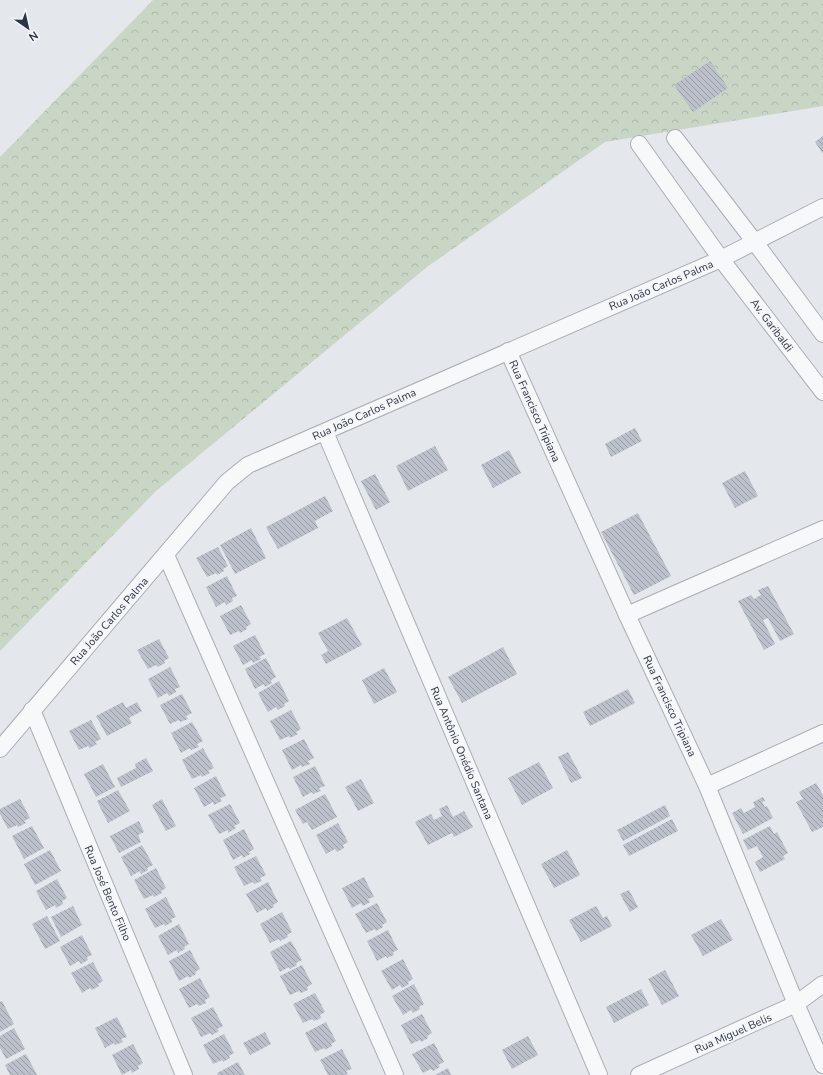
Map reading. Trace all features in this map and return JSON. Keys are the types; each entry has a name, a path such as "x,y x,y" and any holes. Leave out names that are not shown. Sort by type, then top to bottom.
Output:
{"street":[{"path":"675,138 823,334"},
{"name":"Av. Garibaldi","path":"639,144 721,258 823,392"},
{"name":"Rua João Carlos Palma","path":"0,749 227,482 248,465 721,258 823,207"},
{"name":"Rua Francisco Tripiana","path":"508,351 627,616 707,786 796,1004 823,1065"},
{"name":"Rua Antônio Onédio Santana","path":"325,432 599,1075"},
{"path":"627,616 823,529"},
{"path":"166,555 396,1075"},
{"name":"Rua José Bento Filho","path":"32,710 184,1075"},
{"path":"707,786 823,733"},
{"name":"Rua Miguel Belis","path":"639,1075 796,1004 823,984"}],"green space":[{"path":"153,0 823,0 823,106 605,142 427,267 156,491 0,651 0,157"}],"building":[{"path":"710,61 728,88 693,112 674,85"},
{"path":"823,136 823,154 815,142"},
{"path":"635,428 642,441 611,457 605,444"},
{"path":"435,446 448,470 408,491 396,466"},
{"path":"509,450 521,473 493,488 481,465"},
{"path":"745,471 758,496 735,508 722,483"},
{"path":"375,474 390,502 376,510 361,481"},
{"path":"325,496 333,511 315,521 318,528 278,549 266,527"},
{"path":"638,513 671,576 634,595 601,532"},
{"path":"251,528 266,558 235,574 220,545"},
{"path":"218,547 228,566 223,569 224,571 217,575 216,573 207,577 196,558"},
{"path":"227,576 237,596 232,598 233,601 226,605 225,602 216,607 206,587"},
{"path":"768,586 794,634 780,641 768,618 763,620 775,644 764,650 738,601 751,595 754,599 761,595 758,590"},
{"path":"241,605 251,624 246,627 247,629 240,633 239,631 230,635 220,616"},
{"path":"347,618 362,645 326,664 321,655 328,651 318,633"},
{"path":"255,635 265,654 259,657 261,659 253,663 252,660 243,665 233,646"},
{"path":"159,639 169,658 164,661 165,663 158,667 156,665 148,669 137,650"},
{"path":"503,647 517,674 462,703 448,677"},
{"path":"266,658 276,677 271,680 272,683 265,687 264,684 255,689 245,669"},
{"path":"170,667 180,687 175,689 176,692 169,696 167,693 158,698 148,679"},
{"path":"384,668 397,692 374,704 362,680"},
{"path":"279,681 289,701 284,704 285,706 278,710 276,707 268,712 258,693"},
{"path":"628,689 635,703 590,726 583,712"},
{"path":"182,694 192,713 186,716 188,719 180,722 179,720 170,724 160,705"},
{"path":"123,702 126,708 137,702 142,711 129,718 132,723 107,736 96,716"},
{"path":"291,710 301,729 296,732 298,734 290,738 289,736 280,740 270,721"},
{"path":"91,720 101,739 95,742 97,744 90,748 88,746 79,750 69,731"},
{"path":"192,722 203,741 197,744 199,747 191,750 190,748 181,753 171,733"},
{"path":"304,739 314,758 308,761 310,764 302,767 301,765 292,770 282,750"},
{"path":"203,748 214,768 208,771 210,773 202,777 201,775 192,779 182,760"},
{"path":"568,752 582,778 571,783 558,757"},
{"path":"146,758 153,771 121,787 117,778 136,768 135,764"},
{"path":"539,762 553,788 522,805 508,778"},
{"path":"103,764 115,787 96,797 84,774"},
{"path":"315,766 325,786 319,788 321,791 313,794 312,792 303,797 293,777"},
{"path":"216,776 226,796 220,798 222,801 214,805 213,802 204,807 194,788"},
{"path":"361,779 374,803 358,811 345,787"},
{"path":"816,783 823,795 823,827 812,832 796,802 803,799 799,792"},
{"path":"118,790 130,811 108,823 97,801"},
{"path":"325,794 337,817 312,830 307,822 303,824 295,810"},
{"path":"763,797 765,801 762,802 765,807 767,806 773,818 743,834 732,813 741,808 744,813 755,807 753,802"},
{"path":"20,799 30,818 24,821 26,823 18,827 17,825 8,829 0,814 0,809"},
{"path":"162,799 176,826 166,831 152,805"},
{"path":"230,804 240,823 234,826 236,828 228,833 228,830 219,834 208,815"},
{"path":"447,805 453,817 464,811 473,827 454,837 452,833 428,845 415,822 431,814 434,820 442,816 439,809"},
{"path":"665,805 670,816 623,841 617,830"},
{"path":"672,819 678,831 629,856 623,845"},
{"path":"139,821 144,832 138,835 141,842 119,853 110,836"},
{"path":"338,823 348,842 343,845 344,848 337,852 335,849 326,854 316,835"},
{"path":"32,826 44,848 24,859 12,836"},
{"path":"770,826 774,834 777,832 788,853 783,856 785,859 760,872 755,862 763,857 757,846 748,850 743,840"},
{"path":"244,829 254,849 249,852 250,854 243,858 242,855 233,860 223,840"},
{"path":"142,845 153,865 141,874 140,871 131,876 121,857"},
{"path":"50,850 61,871 35,885 24,864"},
{"path":"567,850 580,875 554,888 541,864"},
{"path":"256,856 266,875 260,878 262,881 254,884 253,882 244,886 234,867"},
{"path":"156,868 166,888 161,891 162,893 154,897 153,895 144,899 134,880"},
{"path":"364,877 374,897 368,899 370,902 363,906 361,903 352,908 342,888"},
{"path":"57,879 67,898 62,901 63,904 56,908 55,905 46,910 36,891"},
{"path":"268,882 278,902 273,905 274,907 267,911 266,908 257,913 246,894"},
{"path":"629,890 638,907 630,912 620,894"},
{"path":"166,897 176,917 171,919 172,922 165,926 164,924 155,928 145,909"},
{"path":"377,903 387,922 382,925 383,927 376,931 375,929 366,933 355,914"},
{"path":"73,906 82,925 61,937 51,917"},
{"path":"596,906 603,918 607,916 612,926 581,942 569,920"},
{"path":"282,912 292,932 287,935 288,937 280,941 279,939 270,943 260,924"},
{"path":"47,916 60,941 45,949 32,924"},
{"path":"721,919 733,940 703,956 691,935"},
{"path":"179,924 189,944 184,947 185,949 178,953 177,950 168,955 158,936"},
{"path":"388,930 398,950 393,952 394,955 387,958 386,956 377,961 367,941"},
{"path":"82,935 92,955 87,957 88,960 81,964 79,961 70,966 60,947"},
{"path":"291,941 302,960 290,969 289,967 280,972 270,952"},
{"path":"190,950 200,969 195,972 196,974 189,978 188,976 179,981 169,961"},
{"path":"403,959 413,979 408,982 409,984 402,988 400,985 392,990 381,971"},
{"path":"93,962 103,981 98,984 99,986 92,990 90,988 82,993 71,973"},
{"path":"302,965 312,984 307,987 308,990 301,993 299,991 290,995 280,976"},
{"path":"665,970 679,996 662,1005 648,979"},
{"path":"200,978 210,997 205,1000 206,1003 199,1006 197,1004 189,1008 179,989"},
{"path":"414,984 424,1004 419,1007 420,1009 413,1013 411,1010 403,1015 392,996"},
{"path":"641,989 649,1005 614,1023 606,1007"},
{"path":"315,993 325,1012 320,1015 321,1018 314,1021 312,1019 303,1023 293,1004"},
{"path":"2,1001 14,1024 0,1032 0,1002"},
{"path":"213,1007 223,1026 217,1029 219,1031 212,1035 210,1033 201,1037 191,1018"},
{"path":"422,1014 432,1033 427,1036 428,1038 421,1042 420,1040 411,1044 401,1025"},
{"path":"117,1017 127,1037 121,1039 123,1042 115,1045 114,1043 105,1048 95,1028"},
{"path":"326,1022 336,1041 331,1044 332,1046 325,1050 324,1048 315,1052 305,1033"},
{"path":"14,1028 25,1049 6,1059 0,1048 0,1036"},
{"path":"265,1032 271,1044 250,1055 243,1043"},
{"path":"224,1034 234,1053 229,1056 230,1058 223,1062 222,1060 213,1064 203,1045"},
{"path":"528,1036 538,1055 512,1069 502,1050"},
{"path":"434,1043 444,1062 438,1065 440,1067 433,1071 431,1069 423,1073 412,1054"},
{"path":"133,1044 143,1063 138,1066 139,1069 132,1073 131,1070 122,1075 112,1055"},
{"path":"342,1049 352,1069 346,1071 348,1074 345,1075 328,1075 320,1060"},
{"path":"26,1054 37,1075 10,1075 5,1065"},
{"path":"238,1062 245,1075 218,1075 217,1073"},
{"path":"448,1068 451,1075 435,1075"}]}
